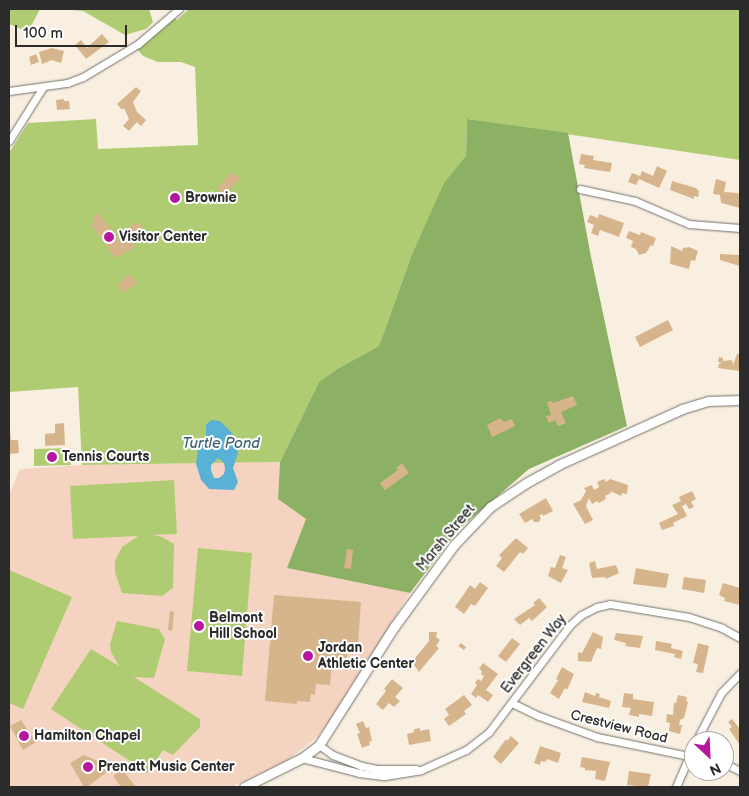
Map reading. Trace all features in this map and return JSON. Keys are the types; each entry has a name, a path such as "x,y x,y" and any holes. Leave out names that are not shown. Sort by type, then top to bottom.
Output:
{"street":[{"path":"9,91 67,83 106,65 138,44 179,9"},
{"path":"9,141 43,87"},
{"path":"580,189 635,201 689,224 740,228"},
{"name":"Marsh Street","path":"244,787 302,758 320,745 394,627 454,545 490,507 526,483 558,465 682,409 709,400 740,400"},
{"name":"Evergreen Way","path":"302,758 359,773 385,776 421,770 466,750 489,732 570,625 581,615 597,607 610,604 689,617 722,628 740,638"},
{"path":"701,731 721,694 740,673"},
{"name":"Crestview Road","path":"512,702 539,716 597,737 684,755"},
{"name":"Evergreen Way","path":"320,745 333,755 377,770 421,770"},
{"path":"676,787 684,770"}],"shaded area":[{"name":"Belmont Hill School","path":"280,462 278,499 306,519 287,568 410,593 330,721 318,736 289,759 231,787 9,787 9,495 20,469 82,465"}],"green space":[{"path":"9,9 40,9 28,32 9,24"},
{"path":"58,9 149,9 153,22 146,29 125,35 83,11"},
{"path":"189,9 740,9 740,160 467,119 466,156 411,257 379,346 337,369 319,382 280,462 82,465 78,387 9,392 9,153 28,123 96,119 98,149 198,145 195,67 181,62 158,62 143,56 137,49 173,17 177,20"},
{"path":"467,119 568,133 591,257 627,426 529,469 457,531 410,593 287,568 306,519 278,499 280,462 319,382 337,369 379,346 411,257 444,183 466,156"},
{"name":"Tennis Courts","path":"71,448 71,465 34,466 34,449"},
{"path":"174,480 177,534 153,535 162,537 174,544 173,588 162,596 122,593 115,572 115,561 122,547 138,536 73,539 70,486"},
{"path":"198,548 252,553 242,676 187,671"},
{"path":"9,570 72,597 23,709 9,703"},
{"path":"117,621 159,629 165,639 154,678 134,677 200,719 200,727 173,755 163,750 148,773 51,709 91,649 119,666 111,652 110,644"}],"water":[{"name":"Turtle Pond","path":"211,420 220,421 235,436 238,453 233,468 238,482 234,490 209,489 201,480 196,464 198,448 206,437 206,425","holes":["218,458 224,463 224,474 219,478 214,478 211,465"]}],"building":[{"path":"102,34 109,42 86,59 75,45 81,40 87,48"},
{"path":"52,48 64,51 61,63 52,60 42,64 39,52"},
{"path":"36,54 39,62 31,65 29,57"},
{"path":"136,87 141,91 133,102 137,112 146,120 141,126 137,122 129,131 123,126 129,119 124,108 122,110 117,104"},
{"path":"64,99 64,101 69,101 70,109 57,110 56,100"},
{"path":"581,154 594,156 593,160 612,163 610,172 584,168 585,165 579,164"},
{"path":"657,166 667,171 659,188 639,179 636,185 628,182 632,173 640,176 642,171 653,176"},
{"path":"232,172 240,179 224,195 217,188"},
{"path":"716,179 726,182 724,192 738,193 740,195 740,208 721,203 720,195 713,194"},
{"path":"672,181 696,188 699,191 698,197 694,196 694,199 670,190"},
{"path":"230,192 235,194 234,199 228,197"},
{"name":"Brownie","path":"175,193 180,199 174,203 169,197"},
{"name":"Visitor Center","path":"98,213 119,240 128,234 126,232 131,225 139,222 144,230 130,239 135,247 115,258 91,224 95,221 93,217"},
{"path":"599,214 624,223 619,237 600,230 598,236 591,233 594,225 587,222 590,215 598,218"},
{"path":"629,231 640,235 641,232 656,238 653,246 651,245 646,253 639,255 636,249 631,247 633,241 626,238"},
{"path":"671,246 682,251 683,248 689,247 698,251 695,261 691,260 689,269 670,264"},
{"path":"720,254 740,255 740,266 720,260"},
{"path":"130,274 137,283 123,293 117,285"},
{"path":"668,320 673,330 640,347 635,337"},
{"path":"737,354 740,354 740,371 718,368 719,364 722,363 718,362 719,357 723,358 723,361 732,360 733,365"},
{"path":"573,396 577,405 561,412 566,423 558,426 555,420 549,423 546,416 551,415 547,402 552,401 553,403"},
{"path":"9,418 11,440 18,440 19,453 9,454"},
{"path":"500,418 504,422 512,419 515,426 492,437 487,425"},
{"path":"64,423 65,445 45,446 45,434 55,433 55,424"},
{"path":"402,463 409,473 385,490 380,483 398,470 396,468"},
{"path":"604,479 606,482 610,479 628,485 627,494 622,493 621,496 610,491 611,493 605,496 606,499 592,504 589,498 586,506 593,520 585,524 573,504 581,500 586,491 584,488 592,485 594,490 599,487 597,482"},
{"path":"692,491 696,499 691,502 694,507 689,509 686,504 682,506 687,516 673,523 674,526 662,530 659,523 678,514 672,505 681,501 679,497"},
{"path":"546,498 553,511 539,516 541,518 539,522 534,522 532,519 525,523 519,514"},
{"path":"516,538 528,548 523,554 520,552 504,572 496,566 502,558 499,555"},
{"path":"347,549 353,550 351,569 344,568"},
{"path":"560,555 566,557 562,568 568,570 561,583 548,576 551,567 555,568"},
{"path":"595,561 597,569 616,565 619,573 606,579 605,577 592,578 589,563"},
{"path":"636,568 669,574 666,588 633,584"},
{"path":"684,577 706,580 704,593 682,589"},
{"path":"480,582 488,588 475,606 471,604 464,614 455,607 470,585 475,589"},
{"path":"723,583 740,588 740,605 724,601 725,598 719,595"},
{"name":"Jordan Athletic Center","path":"274,595 361,602 358,645 350,645 350,649 348,648 346,664 332,663 330,685 316,684 315,695 311,694 310,702 297,701 297,704 265,701"},
{"path":"539,598 547,607 532,621 529,618 520,625 514,619 535,605 533,603"},
{"path":"170,611 174,612 172,631 168,630"},
{"path":"429,632 437,632 436,637 440,640 436,646 439,648 419,672 412,662 429,641"},
{"path":"593,632 603,637 601,649 597,648 591,662 578,661 578,652 582,653"},
{"path":"616,633 643,636 640,648 625,646 626,643 614,640"},
{"path":"512,638 520,644 506,662 498,656"},
{"path":"656,641 672,644 671,648 683,651 681,659 674,657 675,654 655,650"},
{"path":"461,643 466,647 464,650 458,646"},
{"path":"698,643 709,646 703,673 696,672 698,664 693,663"},
{"path":"483,663 498,674 486,690 493,695 488,702 478,695 476,698 471,694 477,685 475,683 478,679 481,681 484,676 479,669"},
{"path":"562,667 574,674 567,690 565,688 559,699 550,693 558,680 556,679"},
{"path":"392,679 403,688 395,697 400,701 394,707 389,703 383,710 376,704"},
{"path":"585,692 595,696 596,693 600,694 599,697 611,701 609,708 582,702"},
{"path":"624,693 633,694 633,699 654,702 652,716 639,714 639,717 629,715 631,708 622,707"},
{"path":"464,695 472,705 464,711 466,714 449,726 444,719 449,715 445,709"},
{"path":"678,695 687,697 686,701 688,702 684,718 680,720 679,725 682,725 680,734 669,731 670,723 666,722 667,714 673,715 674,703 676,703"},
{"path":"732,719 740,729 740,745 734,736 734,731 729,729 732,727 728,722"},
{"name":"Hamilton Chapel","path":"21,720 36,742 23,750 10,726"},
{"path":"363,721 366,728 369,727 372,741 369,742 370,745 362,748 357,734 360,733 356,724"},
{"path":"420,728 420,731 429,729 431,741 409,745 407,734 414,732 414,729"},
{"path":"511,736 519,743 501,764 493,757 506,739 507,741"},
{"path":"540,746 561,753 558,763 547,759 545,762 541,761 540,765 534,763"},
{"name":"Prenatt Music Center","path":"84,755 100,762 107,772 87,787 84,787 70,763"},
{"path":"582,757 610,762 605,781 595,779 596,771 585,770 585,768 580,767"},
{"path":"122,769 136,787 121,787 113,776"},
{"path":"629,771 651,774 648,787 627,785"}],"place":[{"name":"Brownie","path":"175,198"},
{"name":"Visitor Center","path":"109,237"},
{"name":"Tennis Courts","path":"52,457"},
{"name":"Belmont Hill School","path":"199,626"},
{"name":"Jordan Athletic Center","path":"308,656"},
{"name":"Hamilton Chapel","path":"24,736"},
{"name":"Prenatt Music Center","path":"88,767"}]}
